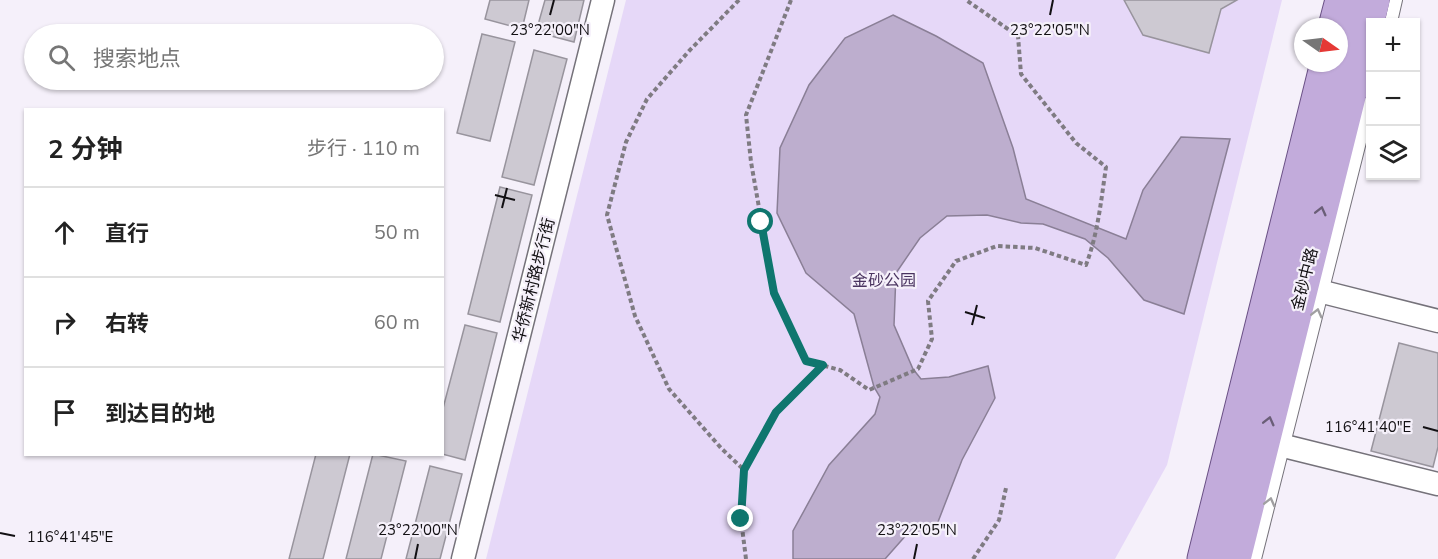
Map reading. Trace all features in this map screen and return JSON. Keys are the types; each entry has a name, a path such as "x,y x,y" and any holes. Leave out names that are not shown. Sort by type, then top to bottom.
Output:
{"main road":[{"path":"1337,18 1342,0"},
{"name":"金砂中路","path":"1234,559 1373,0"},
{"name":"金砂中路","path":"1204,559 1324,72"}],"street":[{"name":"华侨新村路步行街","path":"463,559 603,0"},
{"path":"1323,291 1438,321"},
{"path":"1284,446 1438,484"}],"lane":[{"path":"1392,18 1396,0"},
{"path":"1256,559 1366,122"}],"path":[{"path":"739,0 689,51 647,99 626,142 607,215 635,316 669,389 721,448 744,470"},
{"path":"790,0 746,115 751,162 774,293 806,361 840,370 868,390 918,369 932,339 928,301 956,261 997,246 1035,248 1086,265 1099,224 1106,167 1076,143 1021,74 1018,36 966,0"},
{"path":"746,559 741,519 744,470 776,412 823,365"},
{"path":"973,559 999,520 1006,488"}],"green space":[{"name":"金砂公园","path":"626,0 1282,0 1167,465 1115,559 486,559"}],"shaded area":[{"path":"893,15 983,63 1013,148 1026,199 1126,239 1143,190 1181,137 1230,139 1184,314 1144,300 1108,258 1085,239 1043,224 1021,223 987,215 947,216 920,238 896,273 894,325 913,369 921,379 949,377 988,366 995,398 962,460 936,527 908,533 885,559 793,559 793,531 829,465 875,414 880,397 874,387 854,314 806,273 777,213 780,148 809,85 845,38"}],"building":[{"path":"490,0 529,0 522,29 485,19"},
{"path":"545,0 584,0 574,42 536,32"},
{"path":"1124,0 1237,0 1221,9 1209,53 1143,35"},
{"path":"482,34 515,42 490,141 457,133"},
{"path":"534,50 567,59 534,185 502,177"},
{"path":"500,187 532,195 500,322 468,314"},
{"path":"465,325 497,333 465,460 444,455 444,404"},
{"path":"1399,343 1438,353 1438,447 1433,467 1371,451"},
{"path":"315,456 349,456 323,559 289,559"},
{"path":"372,456 406,461 381,559 346,559"},
{"path":"430,466 462,474 440,559 406,559"}],"route":[{"path":"741,519 744,470 776,412 823,365 806,361 774,293 761,222"}]}
